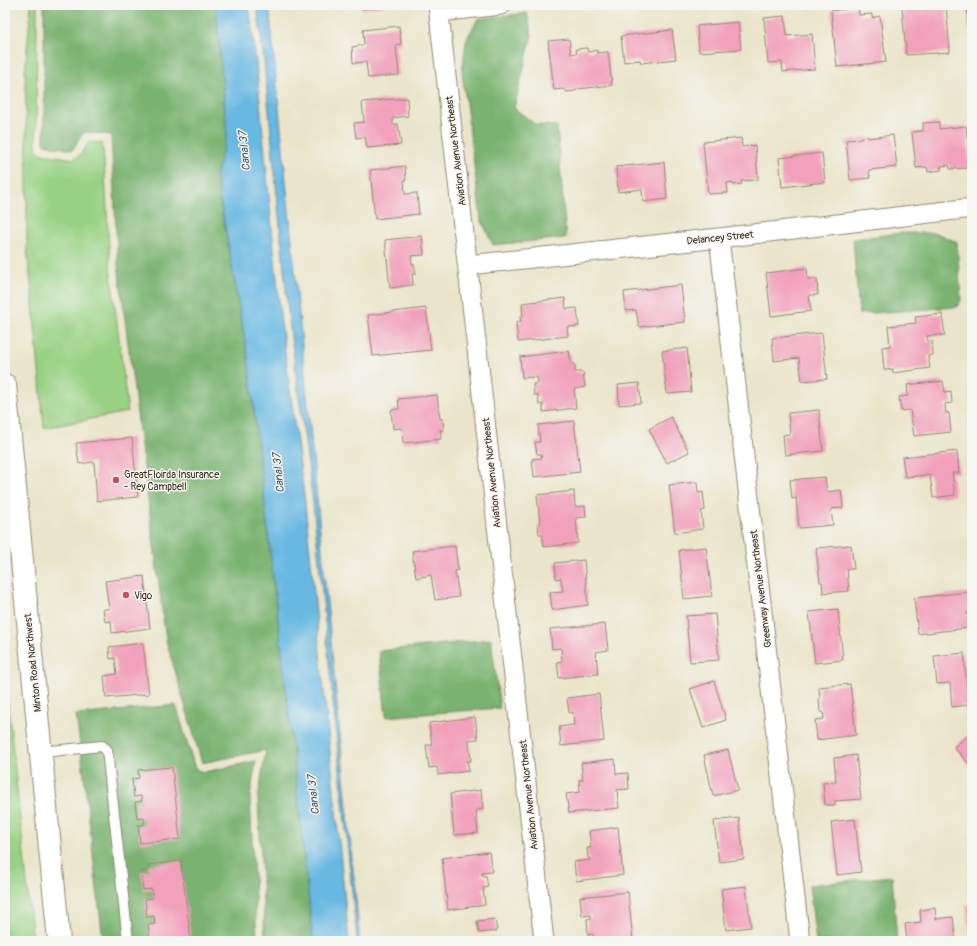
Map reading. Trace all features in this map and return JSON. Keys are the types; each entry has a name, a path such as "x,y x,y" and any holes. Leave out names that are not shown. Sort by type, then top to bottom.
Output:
{"main road":[{"name":"Minton Road Northwest","path":"5,385 59,941"}],"street":[{"path":"439,8 501,5"},
{"name":"Aviation Avenue Northeast","path":"439,8 544,941"},
{"name":"Delancey Street","path":"468,264 972,212"},
{"name":"Greenway Avenue Northeast","path":"720,238 800,941"}],"lane":[{"path":"41,752 102,746 108,750 128,941"}],"green space":[{"path":"31,5 37,5 36,147 38,151 42,154 74,159 79,156 89,142 102,143 110,266 128,412 44,428 27,251 25,72"},
{"path":"44,5 216,5 227,135 216,176 248,358 293,750 313,941 265,941 258,798 266,750 202,763 166,640 118,265 111,135 84,132 72,150 44,144"},
{"path":"527,13 532,35 514,108 536,125 557,126 566,238 493,245 481,219 462,73 466,40 478,19"},
{"path":"900,233 936,233 957,242 961,300 957,307 859,314 853,239"},
{"path":"491,639 500,708 386,717 379,651"},
{"path":"5,676 33,941 7,941 5,924"},
{"path":"176,705 194,765 197,770 204,772 256,761 250,798 257,941 103,941 76,715"},
{"path":"892,876 897,941 816,941 809,885"}],"water":[{"name":"Canal 37","path":"216,5 249,5 256,61 281,322 305,503 349,941 313,941 293,750 248,358 216,176 227,135"},
{"path":"257,5 269,5 360,941 357,941 313,502 289,321 264,61"}],"building":[{"path":"362,5 385,5 385,6 362,9"},
{"path":"913,5 946,5 950,52 906,55 902,7"},
{"path":"967,5 972,5 972,30 969,31"},
{"path":"858,7 859,15 872,14 872,18 880,16 886,62 837,67 831,11"},
{"path":"785,16 787,36 812,34 815,69 783,72 782,62 768,63 764,18"},
{"path":"738,22 741,49 699,52 697,26"},
{"path":"399,26 401,44 396,45 399,75 368,78 366,62 353,63 352,47 364,45 363,30"},
{"path":"672,30 676,59 641,63 640,60 624,62 621,36"},
{"path":"569,39 571,54 577,53 576,49 587,48 588,52 597,50 597,53 608,52 612,85 578,89 567,92 563,89 554,90 548,41"},
{"path":"407,98 408,116 393,118 393,125 398,124 401,145 367,148 365,137 356,138 354,123 364,122 362,102"},
{"path":"939,122 939,129 966,126 970,168 950,169 949,165 941,166 941,170 928,172 927,167 916,168 912,132 923,131 923,123"},
{"path":"893,135 897,167 869,170 870,178 850,180 846,140 861,139 862,137 867,136 868,138"},
{"path":"741,138 742,147 755,145 758,180 741,181 742,184 733,185 732,182 727,183 728,193 708,194 703,142"},
{"path":"822,153 825,182 782,187 779,158"},
{"path":"664,162 667,199 643,202 642,189 618,192 616,167"},
{"path":"405,166 405,194 417,193 419,214 375,219 370,170"},
{"path":"422,236 424,255 411,256 416,274 412,274 413,285 390,288 385,240"},
{"path":"807,268 808,279 817,279 818,295 809,295 811,311 771,316 766,273"},
{"path":"681,285 685,322 639,327 636,310 626,311 624,292"},
{"path":"565,298 566,309 577,308 579,326 567,327 568,336 518,342 516,322 521,322 520,316 523,316 522,303"},
{"path":"426,308 431,350 373,356 368,315"},
{"path":"942,314 945,335 927,336 928,342 932,341 933,355 928,356 930,368 893,373 893,369 884,370 882,347 890,346 888,326 916,323 915,317"},
{"path":"822,333 827,379 802,381 799,358 774,361 772,338"},
{"path":"687,348 691,392 667,394 662,351"},
{"path":"569,351 571,363 575,365 575,372 583,372 585,387 574,389 576,408 543,412 543,404 539,405 538,395 534,395 533,384 538,384 537,377 522,378 520,357"},
{"path":"943,381 945,392 951,391 952,403 945,404 946,413 949,413 951,432 914,436 910,410 901,411 899,397 908,396 907,385"},
{"path":"639,383 641,403 619,405 618,385"},
{"path":"437,395 440,419 443,419 444,430 440,430 441,439 403,443 402,428 393,429 391,410 399,409 398,399"},
{"path":"819,410 823,451 785,455 783,435 790,434 788,413"},
{"path":"671,417 689,452 667,463 649,429"},
{"path":"574,421 580,472 534,477 532,459 542,458 541,454 537,454 535,442 540,442 538,425"},
{"name":"GreatFloirda Insurance - Rey Campbell","path":"132,438 138,497 97,501 94,462 79,464 76,443"},
{"path":"957,451 959,473 952,473 955,495 933,498 930,475 905,477 902,457"},
{"path":"825,477 827,492 841,490 843,508 831,509 833,525 799,528 796,498 792,499 790,480"},
{"path":"697,482 698,493 703,492 705,510 701,511 703,529 675,533 669,485"},
{"path":"574,491 575,507 585,506 586,517 576,518 578,543 544,547 542,534 539,534 538,524 540,524 537,495"},
{"path":"851,545 854,569 847,569 849,591 823,593 822,582 820,582 816,548"},
{"path":"455,546 458,570 455,571 459,597 435,600 431,575 416,578 412,551"},
{"path":"706,547 712,596 684,599 679,550"},
{"path":"584,560 588,605 552,610 550,592 563,591 561,578 556,579 555,563"},
{"name":"Vigo","path":"144,576 150,628 112,633 111,621 105,622 103,609 109,609 105,581"},
{"path":"969,592 971,613 967,613 968,628 918,634 914,598"},
{"path":"838,609 843,660 815,663 809,612"},
{"path":"715,614 719,660 690,662 686,616"},
{"path":"605,624 608,650 596,652 598,674 559,678 557,662 562,661 561,648 552,649 550,629"},
{"path":"143,643 149,694 106,698 104,676 117,674 115,658 110,659 109,647"},
{"path":"964,653 968,705 952,707 950,683 937,684 934,656"},
{"path":"714,681 726,720 703,728 690,689"},
{"path":"850,684 856,735 817,740 815,720 824,719 823,712 820,712 819,687"},
{"path":"599,694 604,741 561,746 559,727 574,725 573,712 569,713 567,698"},
{"path":"475,717 478,739 469,740 471,761 467,761 469,771 438,775 437,767 429,768 426,745 432,745 429,723"},
{"path":"972,732 972,768 954,747"},
{"path":"728,750 738,790 713,796 704,755"},
{"path":"856,755 861,799 835,801 835,805 825,805 823,783 836,782 834,758"},
{"path":"615,759 616,774 628,773 629,789 617,790 619,808 569,813 566,794 580,792 579,780 583,780 581,763"},
{"path":"172,767 180,839 140,843 138,825 144,825 144,818 137,819 135,802 142,801 141,796 134,797 132,779 139,778 138,770"},
{"path":"481,790 483,809 476,810 478,833 454,835 450,794"},
{"path":"739,818 744,859 719,862 714,821"},
{"path":"855,819 861,872 837,875 831,822"},
{"path":"618,827 623,875 576,881 574,862 590,860 590,858 588,858 587,848 591,848 589,831"},
{"path":"489,852 492,872 482,873 482,876 486,876 488,887 483,888 485,905 448,910 442,858"},
{"path":"181,861 191,941 150,941 148,925 155,924 154,916 147,917 145,899 153,898 152,889 143,890 141,871 149,871 148,865"},
{"path":"746,886 751,927 726,930 721,889"},
{"path":"628,892 633,941 594,941 593,934 588,935 587,919 591,918 591,915 582,916 580,897"},
{"path":"972,904 972,935 970,935 966,905"},
{"path":"935,908 936,919 953,917 956,941 907,941 905,924 921,922 920,910"},
{"path":"495,919 497,931 479,933 477,921"},
{"path":"494,938 494,941 478,941 478,940"}],"place":[{"name":"GreatFloirda Insurance - Rey Campbell","path":"116,480"},
{"name":"Vigo","path":"126,595"}]}
